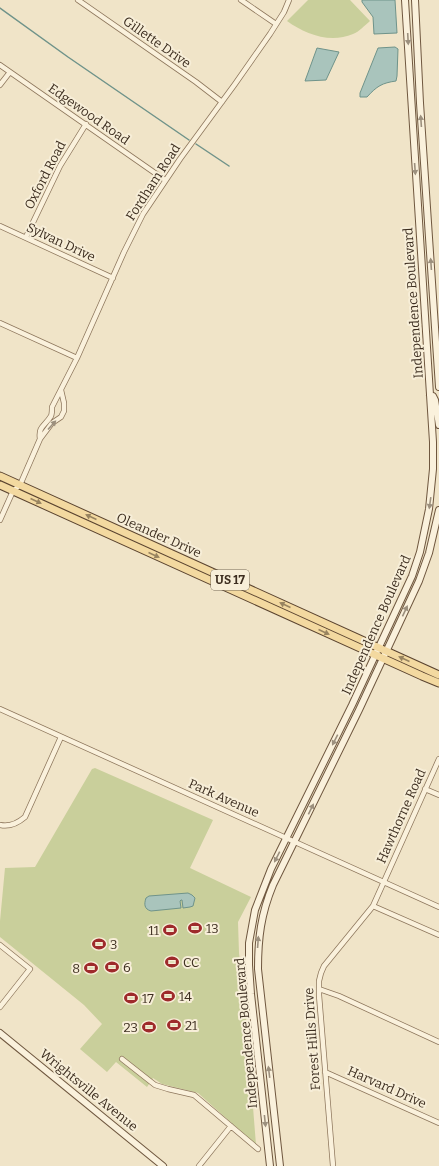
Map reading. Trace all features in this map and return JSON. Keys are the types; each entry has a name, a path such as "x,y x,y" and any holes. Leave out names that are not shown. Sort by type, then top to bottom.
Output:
{"main road":[{"name":"Independence Boulevard","path":"270,1166 249,965 249,943 254,915 271,869 410,583 420,552 431,498 433,469 430,394 405,0"},
{"name":"Independence Boulevard","path":"415,0 420,103 439,387"},
{"path":"430,394 435,400 439,425"},
{"name":"Oleander Drive","path":"0,476 379,647 439,676"},
{"name":"Oleander Drive","path":"0,486 439,683"},
{"name":"Independence Boulevard","path":"280,1166 259,984 258,947 262,917 268,897 359,710 425,568 439,510"},
{"name":"Wrightsville Avenue","path":"0,1033 164,1166"}],"street":[{"name":"Gillette Drive","path":"78,0 196,82 222,102"},
{"path":"241,0 276,24"},
{"name":"Fordham Road","path":"40,439 39,433 41,428 52,415 52,407 77,358 137,224 165,180 222,102 276,24 284,12 289,0"},
{"name":"Edgewood Road","path":"0,65 165,180"},
{"path":"0,85 10,72"},
{"name":"Oxford Road","path":"26,237 60,166 86,124"},
{"name":"Sylvan Drive","path":"0,226 113,278"},
{"path":"0,323 77,358"},
{"name":"Fordham Road","path":"13,491 20,485 40,439 52,423 61,417 64,411 61,390"},
{"path":"0,520 13,491"},
{"name":"Park Avenue","path":"0,709 439,907"},
{"path":"0,825 12,825 25,817 61,737"},
{"name":"Hawthorne Road","path":"384,882 439,759"},
{"path":"425,789 439,795"},
{"name":"Forest Hills Drive","path":"333,1166 319,989 320,976 324,966 373,906 384,882"},
{"path":"373,906 439,935"},
{"path":"0,945 30,969 0,1007"},
{"path":"319,989 339,996 439,1042"},
{"path":"122,1059 155,1085 194,1095 258,1149"},
{"name":"Harvard Drive","path":"325,1072 439,1123"},
{"path":"199,1166 231,1126"}],"green space":[{"path":"308,0 350,0 370,21 357,32 344,37 327,38 318,36 302,30 287,21"},
{"path":"95,768 213,820 190,868 251,897 238,922 239,953 245,1005 256,1145 198,1093 162,1084 153,1078 147,1087 116,1062 107,1072 80,1049 102,1024 84,1005 0,937 5,868 35,867 92,769"}],"water":[{"path":"362,0 395,0 397,33 374,34 373,17"},
{"path":"395,47 398,49 396,81 380,86 367,97 360,97 360,93 378,48"},
{"path":"317,48 339,52 326,80 305,81"},
{"path":"188,893 195,898 193,906 190,907 183,908 182,900 180,901 181,908 151,911 145,906 146,898 149,896"}],"waterway":[{"path":"0,8 68,57 189,140"},
{"path":"196,144 229,166"}],"place":[{"name":"13","path":"195,928"},
{"name":"11","path":"170,930"},
{"name":"3","path":"99,944"},
{"name":"CC","path":"172,962"},
{"name":"6","path":"112,967"},
{"name":"8","path":"91,968"},
{"name":"14","path":"168,996"},
{"name":"17","path":"131,998"},
{"name":"21","path":"174,1025"},
{"name":"23","path":"149,1027"}]}
